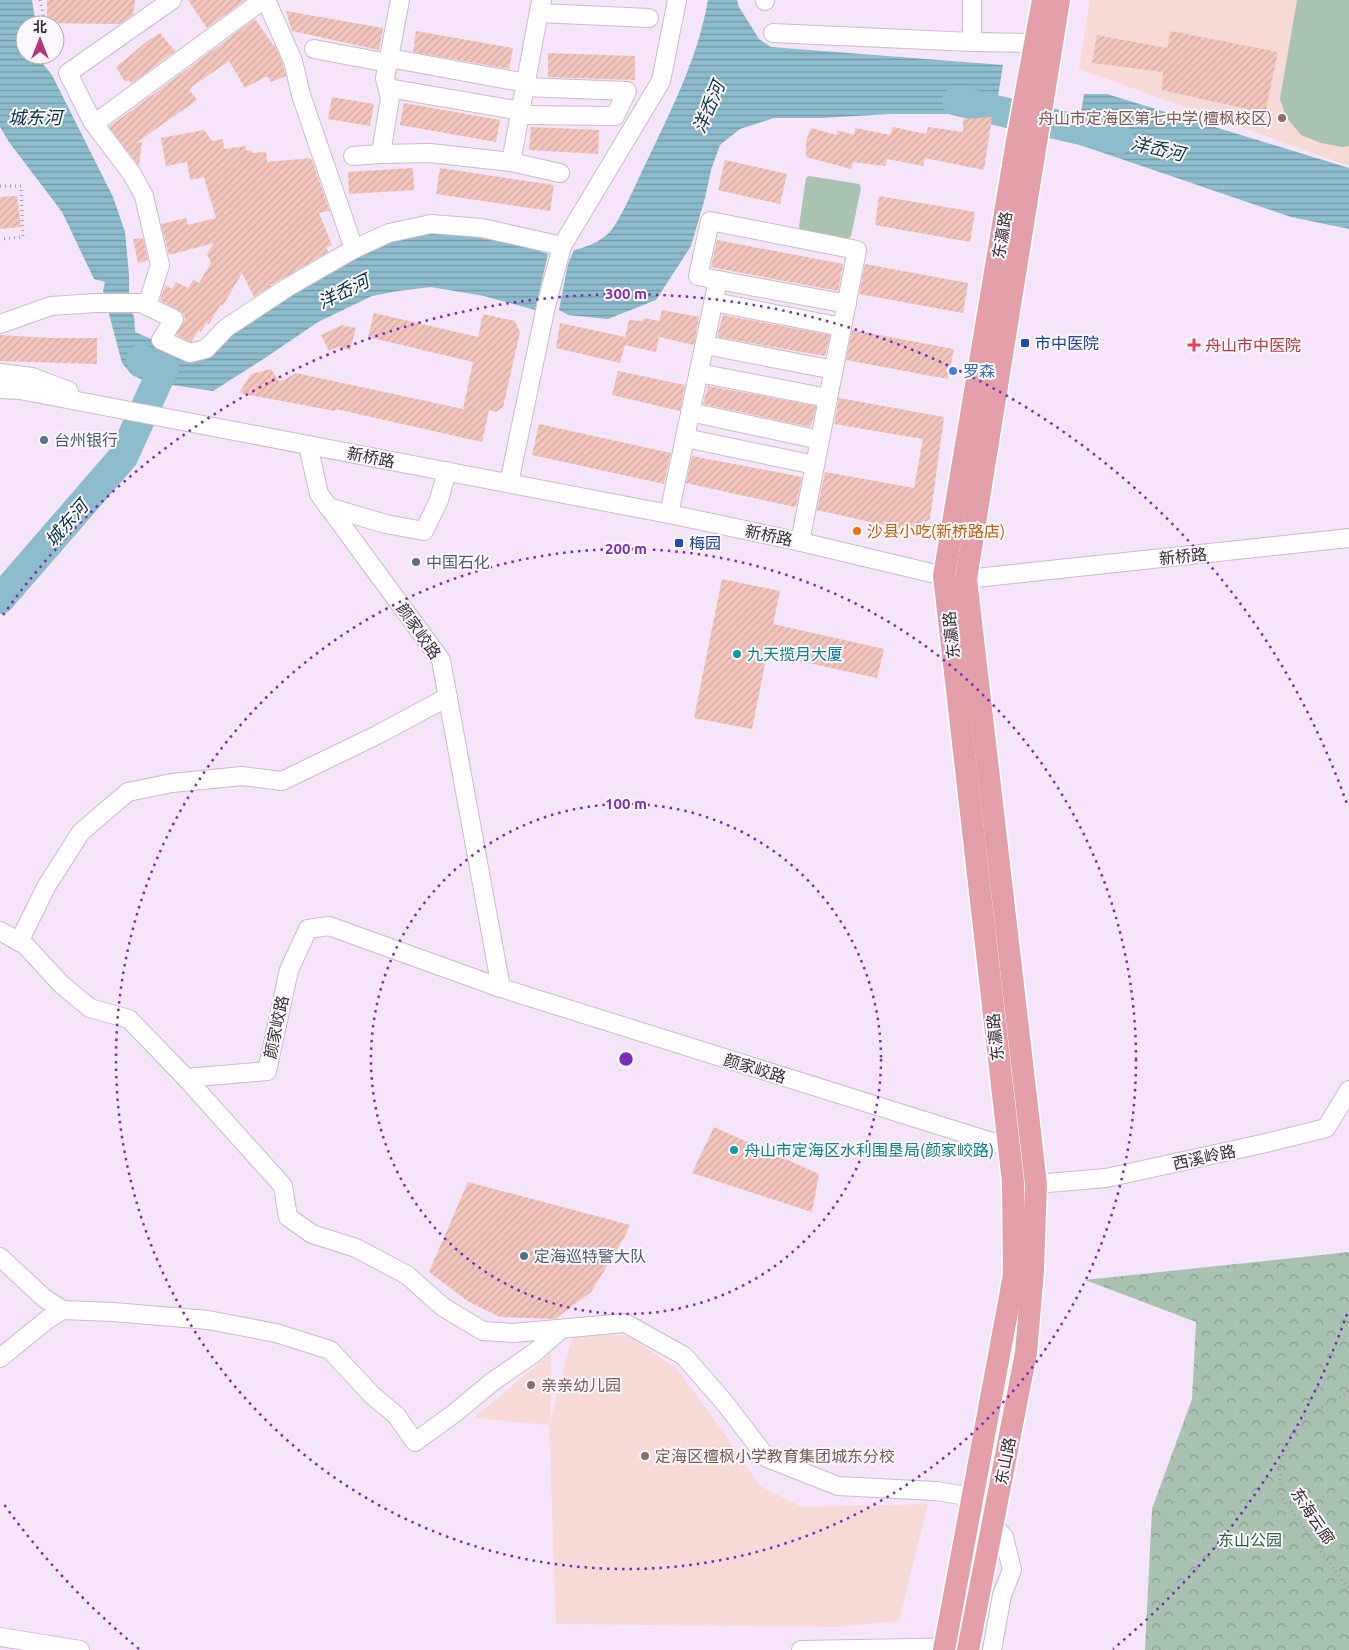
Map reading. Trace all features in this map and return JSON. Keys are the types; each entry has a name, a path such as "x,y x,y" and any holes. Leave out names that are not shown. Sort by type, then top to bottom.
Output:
{"main road":[{"name":"东瀛路","path":"1024,1273 1008,1147 955,577 1026,144 1039,56 1043,0"},
{"name":"东瀛路","path":"1039,56 1058,0"},
{"name":"东瀛路","path":"955,577 1036,1184 1024,1273"},
{"name":"东山路","path":"944,1649 973,1498 1024,1273"},
{"name":"东山路","path":"968,1649 1026,1353 1024,1273"}],"street":[{"path":"144,304 160,265 144,196 132,174 94,124 68,73 172,0"},
{"path":"94,124 264,0 292,61 301,95 354,249"},
{"path":"381,154 390,98 385,78 400,0"},
{"path":"509,483 546,306 562,246 661,81 677,0"},
{"path":"972,0 972,42"},
{"path":"511,162 540,6 649,18"},
{"path":"773,33 972,42 1039,56"},
{"path":"314,49 526,85 627,91 615,116 521,113 388,88"},
{"path":"353,156 430,153 511,162 560,174"},
{"path":"800,542 847,304 857,250 710,221 698,276 847,304"},
{"path":"0,324 51,306 96,303 144,304 174,319 161,340 190,353 206,349 226,328 288,287 354,249 389,233 431,224 482,228 562,246"},
{"path":"669,514 718,280"},
{"path":"714,302 842,327"},
{"path":"704,345 834,370"},
{"path":"699,372 828,398"},
{"name":"新桥路","path":"0,373 32,376 104,406"},
{"name":"新桥路","path":"0,389 20,390 669,514 955,577 1349,538"},
{"path":"690,412 820,440"},
{"path":"685,438 815,465"},
{"name":"颜家峧路","path":"308,445 319,494 442,660 502,988"},
{"path":"328,507 386,524 424,531 440,500 447,471"},
{"path":"19,942 46,888 81,832 128,792 172,783 242,776 282,781 377,735 448,697"},
{"name":"颜家峧路","path":"186,1078 267,1071 289,970 308,929 329,926 502,988 1008,1147"},
{"path":"0,931 25,945 62,985 90,1008 129,1019 186,1078 283,1186 288,1217 312,1234 356,1248 407,1275 443,1307 483,1331 513,1333 625,1323 684,1356 724,1402 766,1458 838,1486 936,1491 973,1498"},
{"name":"西溪岭路","path":"1036,1184 1106,1178 1326,1128 1349,1090"},
{"path":"0,1257 44,1298 63,1310 208,1320 276,1333 330,1350 373,1396 396,1416 415,1442 456,1412 492,1382 534,1353 560,1330"},
{"path":"0,1358 48,1319 63,1310"},
{"path":"992,1524 1004,1537 1012,1570 1002,1595 992,1650"},
{"path":"0,1637 80,1650"},
{"path":"801,1650 968,1649"}],"path":[{"path":"40,0 44,15"},
{"path":"0,186 21,186 23,237 0,239"},
{"name":"东海云廊","path":"1349,1392 1306,1416 1279,1462 1281,1496 1349,1590"}],"shaded area":[{"name":"舟山市定海区第七中学(檀枫校区)","path":"1090,0 1349,0 1349,166 1079,69"},
{"name":"定海区檀枫小学教育集团城东分校","path":"573,1334 628,1336 677,1369 760,1486 802,1507 928,1504 899,1621 837,1627 556,1624 549,1425 474,1418 551,1353 550,1422"}],"green space":[{"path":"1297,0 1349,0 1349,146 1342,147 1321,143 1301,135 1286,117 1280,99"},
{"path":"809,176 859,184 861,188 851,236 846,240 800,230 806,178"},
{"name":"东山公园","path":"1349,1252 1349,1650 1145,1650 1152,1509 1192,1399 1196,1322 1085,1280"}],"water":[{"name":"城东河","path":"0,0 32,0 34,15 15,15 15,65 44,65 52,75 113,197 125,232 129,298 105,297 103,291 105,282 94,279 62,212 9,142 0,127"},
{"path":"708,0 737,0 739,7 759,39 771,47 1003,65 995,114 890,114 822,118 774,118 740,129 720,145 711,170 691,246 656,300 608,319 568,315 559,310 568,264 574,250 590,245 605,236 613,228 622,213 683,84 698,43"},
{"path":"1084,94 1107,94 1349,168 1349,229 1291,217 1080,145 1077,137"},
{"path":"446,233 516,243 548,254 535,310 484,296 431,287 372,296 318,322 213,391 145,381 132,375 122,363 108,310 129,309 134,316 135,332 192,357 234,328 374,246 408,234"}],"building":[{"path":"47,0 135,0 133,15 119,24 65,23 65,15 47,15"},
{"path":"188,0 245,0 207,28"},
{"path":"286,11 383,28 379,50 292,31"},
{"path":"255,19 274,44 286,76 271,82 267,76 245,88 229,61 190,88 190,91 197,100 136,143 142,142 139,166 109,127"},
{"path":"416,31 513,48 509,69 413,52"},
{"path":"1171,31 1278,52 1265,113 1162,90 1163,72 1092,63 1097,35 1167,48"},
{"path":"160,33 175,51 131,84 129,80 125,82 116,67"},
{"path":"548,53 635,56 635,80 548,77"},
{"path":"332,97 374,104 370,126 328,119"},
{"path":"404,103 500,120 496,142 400,125"},
{"path":"992,117 984,170 925,158 923,166 887,159 885,166 853,162 851,169 806,157 806,141 811,128 837,135 837,130 854,135 855,128 890,135 893,127 926,134 928,127 963,132 963,119"},
{"path":"531,127 599,130 598,154 529,150"},
{"path":"204,130 212,141 223,139 224,149 246,146 246,151 251,150 252,153 266,152 267,162 311,158 330,211 319,213 332,245 326,247 328,252 270,284 271,286 254,297 242,273 222,307 221,304 209,324 206,323 201,332 199,330 191,342 176,335 185,319 183,313 160,300 165,285 172,289 176,282 188,288 193,280 199,283 211,263 207,254 214,243 169,255 161,224 186,218 188,225 216,218 204,177 190,180 187,162 166,166 161,138"},
{"path":"725,160 787,174 780,204 718,190"},
{"path":"413,168 414,190 349,194 348,172"},
{"path":"440,168 554,185 550,211 436,194"},
{"path":"17,196 21,227 0,229 0,197"},
{"path":"879,196 975,212 970,242 875,225"},
{"path":"143,238 148,260 138,263 133,239"},
{"path":"717,240 843,264 838,291 711,267"},
{"path":"865,264 968,283 963,313 859,294"},
{"path":"662,310 699,317 694,345 659,337 656,352 625,345 620,363 556,348 560,323 625,337 629,320 642,321 644,318 659,321"},
{"path":"374,313 478,337 483,314 515,321 520,332 503,407 496,412 489,410 482,442 336,409 335,411 239,393 251,374 271,369 280,382 296,373 463,409 473,362 368,337"},
{"path":"723,315 830,335 825,356 717,337"},
{"path":"342,325 356,328 350,350 338,347 329,351 321,335"},
{"path":"852,330 954,349 948,379 846,360"},
{"path":"0,335 97,338 97,364 0,361"},
{"path":"618,371 685,385 680,411 612,395"},
{"path":"708,386 816,406 813,420 810,427 703,404"},
{"path":"839,398 944,417 930,519 911,531 817,510 825,472 914,488 923,439 834,424"},
{"path":"539,424 671,453 664,484 532,455"},
{"path":"692,456 802,477 796,506 686,483"},
{"name":"九天揽月大厦","path":"722,579 780,591 773,624 884,649 877,678 767,654 752,729 694,718"},
{"name":"舟山市定海区水利围垦局(颜家峧路)","path":"714,1127 819,1174 812,1212 692,1173"},
{"name":"定海巡特警大队","path":"468,1182 630,1225 591,1292 555,1319 500,1317 469,1302 429,1272"}],"waterway":[{"name":"洋岙河","path":"957,101 1119,139"},
{"name":"城东河","path":"0,599 123,457 164,367 141,360"}],"place":[{"name":"舟山市定海区第七中学(檀枫校区)","path":"1282,118"},
{"name":"市中医院","path":"1025,343"},
{"name":"舟山市中医院","path":"1194,345"},
{"name":"罗森","path":"953,371"},
{"name":"台州银行","path":"44,440"},
{"name":"沙县小吃(新桥路店)","path":"857,531"},
{"name":"梅园","path":"679,543"},
{"name":"中国石化","path":"416,562"},
{"name":"九天揽月大厦","path":"737,654"},
{"name":"舟山市定海区水利围垦局(颜家峧路)","path":"734,1150"},
{"name":"定海巡特警大队","path":"524,1256"},
{"name":"亲亲幼儿园","path":"531,1385"},
{"name":"定海区檀枫小学教育集团城东分校","path":"645,1456"}]}
